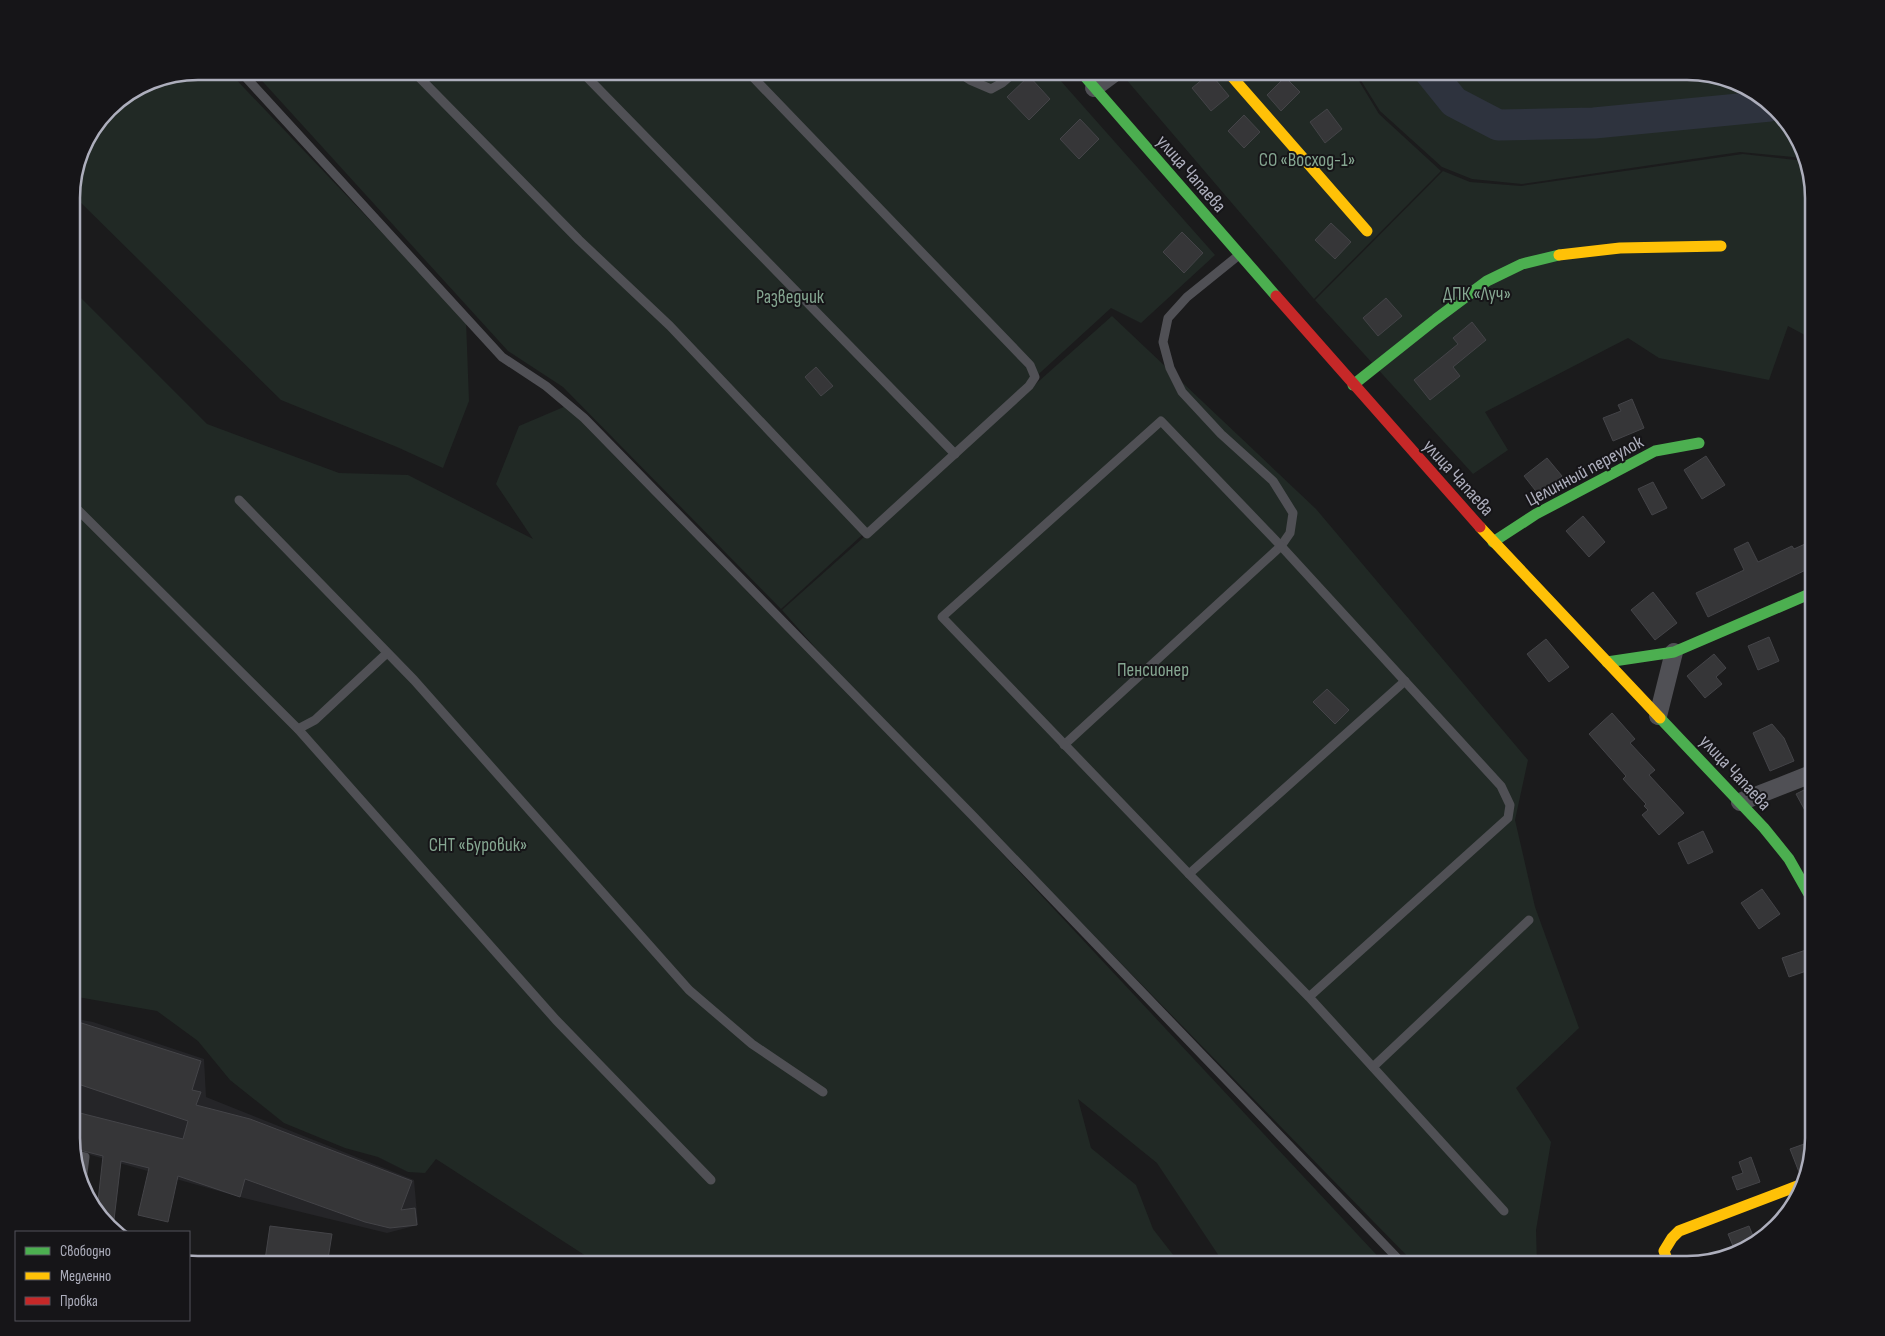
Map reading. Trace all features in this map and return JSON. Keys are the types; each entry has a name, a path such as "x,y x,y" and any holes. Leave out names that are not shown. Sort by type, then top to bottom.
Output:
{"street":[{"name":"улица Чапаева","path":"1087,80 1492,542 1740,802 1789,860 1805,888"},
{"path":"1094,88 1105,80"},
{"path":"1235,80 1367,231"},
{"path":"1353,385 1470,293 1493,277 1521,264 1560,254 1627,247 1721,246"},
{"name":"Целинный переулок","path":"1492,542 1536,514 1655,451 1699,443"},
{"path":"1607,662 1674,652 1805,596"},
{"path":"1658,716 1674,652"},
{"path":"1740,802 1805,777"},
{"path":"1666,1256 1664,1251 1679,1231 1794,1187"}],"lane":[{"path":"248,80 502,357 546,386 584,418 972,815 1395,1256"},
{"path":"421,80 579,240 670,326 867,534 1029,386 1035,377 1030,365 756,80"},
{"path":"590,80 955,454"},
{"path":"970,80 991,89 1006,80"},
{"path":"1064,745 1281,546 1290,533 1293,513 1273,482 1221,434 1182,392 1170,368 1163,342 1168,318 1174,310 1187,297 1239,255"},
{"path":"1309,997 1508,818 1510,805 1501,786 1281,546 1161,421 942,617 1188,874 1309,997 1504,1210"},
{"path":"239,500 414,680 690,990 752,1044 823,1092"},
{"path":"80,512 298,729 556,1020 711,1180"},
{"path":"298,729 315,720 388,653"},
{"path":"1188,874 1405,681"},
{"path":"1373,1067 1529,920"},
{"path":"81,1156 85,1157 84,1167"}],"shaded area":[{"path":"80,1020 93,1022 204,1059 206,1097 414,1180 418,1225 387,1233 240,1197 81,1152"}],"green space":[{"path":"237,80 466,321 469,401 443,468 397,447 281,400 80,202 81,182 86,160 104,126 120,109 132,100 160,86 182,81"},
{"name":"Разведчик","path":"261,80 1060,80 1215,255 1141,323 1111,308 781,609 563,387 508,351"},
{"name":"СО «Восход-1»","path":"1127,80 1358,80 1379,114 1441,171 1314,299"},
{"path":"1361,80 1703,81 1725,86 1759,104 1781,126 1798,157 1740,152 1522,184 1472,179 1442,167 1380,111"},
{"name":"ДПК «Луч»","path":"1743,154 1799,160 1804,182 1805,198 1805,335 1788,326 1769,380 1659,358 1628,338 1485,412 1508,450 1473,474 1315,300 1443,171 1470,182 1521,186"},
{"name":"СНТ «Буровик»","path":"80,297 207,424 339,473 408,475 533,539 496,484 519,426 566,406 970,819 1378,1256 1219,1256 1157,1163 1078,1099 1091,1148 1136,1185 1153,1229 1174,1256 586,1256 436,1159 425,1173 408,1172 378,1157 345,1148 284,1123 230,1080 198,1041 157,1011 80,997"},
{"name":"Пенсионер","path":"1112,316 1316,509 1528,760 1515,820 1535,907 1579,1028 1516,1088 1551,1142 1536,1230 1537,1256 1407,1256 842,678 782,610"}],"building":[{"path":"1025,80 1033,80 1050,99 1029,120 1007,97"},
{"path":"1202,80 1216,80 1229,96 1211,111 1192,88"},
{"path":"1282,80 1288,80 1300,92 1281,111 1267,95"},
{"path":"1327,109 1342,129 1325,143 1310,122"},
{"path":"1244,115 1260,132 1244,148 1228,131"},
{"path":"1080,119 1099,139 1079,159 1060,139"},
{"path":"1331,223 1351,242 1335,259 1315,240"},
{"path":"1182,232 1203,253 1184,273 1163,252"},
{"path":"1386,298 1402,316 1378,336 1363,318"},
{"path":"1472,322 1486,340 1453,367 1460,376 1430,400 1414,380 1458,344 1453,338"},
{"path":"816,367 833,386 821,396 805,377"},
{"path":"1632,399 1644,428 1613,441 1603,418 1621,411 1618,405"},
{"path":"1706,456 1725,485 1702,499 1684,470"},
{"path":"1547,458 1562,476 1539,495 1524,476"},
{"path":"1653,482 1667,508 1652,515 1638,489"},
{"path":"1583,516 1605,542 1589,557 1566,531"},
{"path":"1748,542 1758,562 1792,546 1794,549 1805,544 1805,570 1708,617 1696,593 1744,570 1734,549"},
{"path":"1653,592 1677,623 1655,640 1631,610"},
{"path":"1769,637 1779,661 1758,670 1748,646"},
{"path":"1546,639 1569,667 1549,682 1527,654"},
{"path":"1714,654 1726,668 1716,677 1722,684 1705,698 1687,676"},
{"path":"1327,689 1349,710 1335,724 1313,702"},
{"path":"1612,713 1635,739 1630,743 1655,770 1649,775 1684,813 1659,835 1642,815 1648,810 1644,806 1646,804 1623,779 1626,776 1589,734"},
{"path":"1772,724 1784,738 1794,761 1770,771 1753,733"},
{"path":"1805,790 1805,810 1796,794"},
{"path":"1703,831 1713,852 1688,864 1678,843"},
{"path":"1762,889 1780,914 1759,929 1741,903"},
{"path":"1805,950 1805,971 1789,977 1782,958"},
{"path":"80,1023 201,1061 192,1090 201,1092 196,1105 250,1119 412,1181 401,1210 415,1208 417,1225 390,1228 365,1222 245,1179 240,1197 178,1176 168,1222 138,1215 149,1168 121,1161 114,1221 98,1200 103,1156 81,1150 80,1113 183,1139 188,1121 80,1085"},
{"path":"1805,1144 1800,1172 1799,1172 1790,1149"},
{"path":"1751,1157 1760,1182 1737,1190 1732,1177 1743,1173 1739,1162"},
{"path":"270,1226 332,1234 328,1256 266,1256"},
{"path":"1749,1226 1753,1236 1733,1246 1728,1234"}],"waterway":[{"path":"1436,80 1454,102 1498,125 1594,123 1762,107"}],"traffic: fast":[{"path":"1088,80 1276,296"},
{"path":"1353,385 1487,281 1522,264 1559,255"},
{"path":"1493,542 1536,514 1655,451 1699,443"},
{"path":"1607,662 1674,652 1805,596"},
{"path":"1660,718 1764,828 1789,859 1805,887"}],"traffic: slow":[{"path":"1235,80 1367,231"},
{"path":"1559,255 1620,248 1721,246"},
{"path":"1480,527 1660,718"},
{"path":"1666,1256 1664,1251 1679,1231 1794,1187"}],"traffic: jam":[{"path":"1276,296 1480,527"}]}
